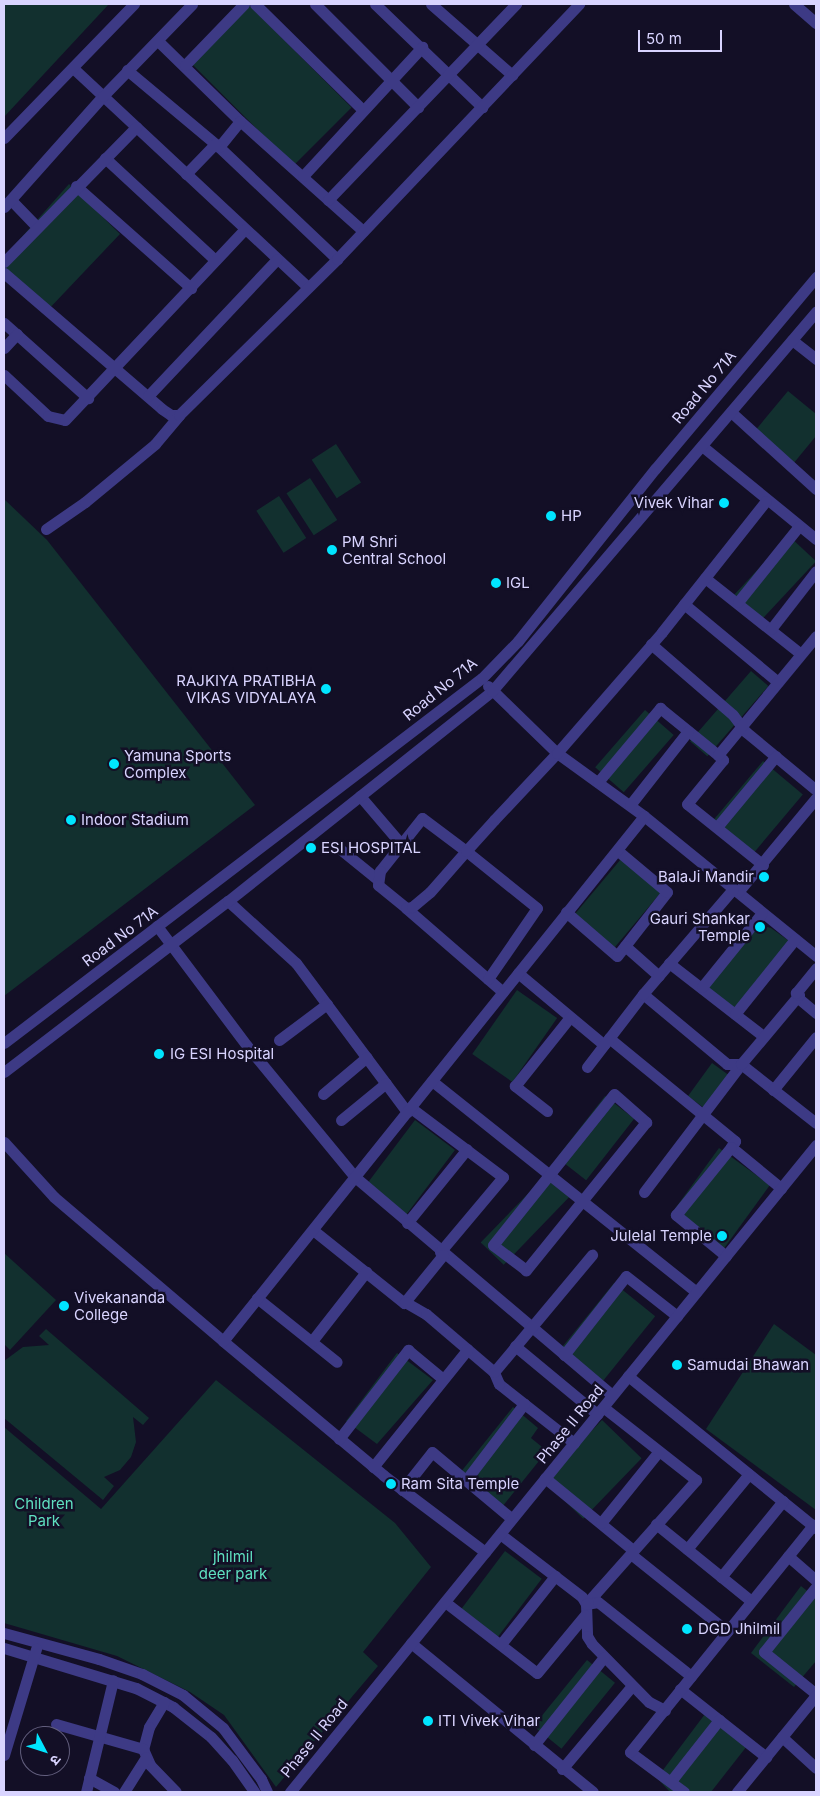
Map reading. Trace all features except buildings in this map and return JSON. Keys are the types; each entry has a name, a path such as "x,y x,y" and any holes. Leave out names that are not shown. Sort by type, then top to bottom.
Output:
{"street":[{"path":"4,138 133,4"},
{"path":"37,227 7,204 127,70 158,41 192,4"},
{"path":"185,66 244,4"},
{"path":"255,4 363,110"},
{"path":"315,4 418,107"},
{"path":"375,4 422,47 482,107"},
{"path":"431,4 512,75"},
{"path":"328,200 516,4"},
{"path":"46,529 155,444 178,415 337,259 579,4"},
{"path":"794,4 816,23"},
{"path":"158,41 240,121 363,231"},
{"path":"303,176 422,47"},
{"path":"73,68 308,287"},
{"path":"127,70 217,145 337,259"},
{"path":"186,174 240,121"},
{"path":"4,262 76,186 136,127"},
{"path":"105,158 215,260"},
{"path":"76,186 191,288"},
{"path":"4,375 48,416 62,422 88,398 245,229"},
{"path":"148,396 277,258"},
{"path":"4,273 114,369 171,415 178,415"},
{"name":"Road No 71A","path":"4,1043 482,678 518,641 655,469 816,277"},
{"path":"4,1072 228,901 492,691 816,311"},
{"path":"4,323 88,398"},
{"path":"4,348 17,334"},
{"path":"792,340 816,359"},
{"path":"731,412 816,489"},
{"path":"702,446 766,501 816,539"},
{"path":"406,908 412,907 430,892 557,753 651,644 766,501"},
{"path":"738,602 799,526"},
{"path":"771,629 816,571"},
{"path":"705,578 802,654"},
{"path":"684,604 778,682"},
{"path":"718,755 816,636"},
{"path":"651,644 816,790"},
{"path":"482,678 492,691 557,753 630,805 816,956"},
{"path":"598,782 660,708 723,760 688,804 763,865"},
{"path":"630,805 688,731"},
{"path":"717,827 776,756"},
{"path":"360,796 401,844"},
{"path":"587,1067 669,963 763,865 816,798"},
{"path":"223,1341 644,816"},
{"path":"377,879 380,871 422,818 536,908 488,979"},
{"path":"340,849 377,879 385,893 406,908 503,992"},
{"path":"566,912 617,956 667,892 617,850"},
{"path":"228,901 296,962 386,1083 409,1110 467,1149 503,1177 405,1302"},
{"path":"702,987 762,913"},
{"path":"157,926 245,1043 354,1177 612,1395"},
{"path":"735,1014 796,939"},
{"path":"625,946 659,976"},
{"path":"669,963 763,1036"},
{"path":"644,1192 741,1064 797,997 796,992 816,968"},
{"path":"518,973 570,1017 606,1041 704,1115 734,1141 676,1215 726,1256"},
{"path":"643,994 727,1064 741,1064 816,1123"},
{"path":"797,997 816,1013"},
{"path":"279,1040 327,1004"},
{"path":"547,1111 515,1086 570,1017"},
{"path":"773,1090 816,1037"},
{"path":"323,1094 367,1057"},
{"path":"432,1081 696,1292"},
{"path":"341,1120 386,1083"},
{"path":"614,1094 646,1122 526,1270 493,1245 550,1174 614,1094"},
{"path":"4,1142 54,1197 338,1439 485,1552"},
{"name":"Phase II Road","path":"290,1792 816,1145"},
{"path":"731,1147 781,1188"},
{"path":"407,1223 467,1149"},
{"path":"313,1230 405,1302 426,1314 494,1372 499,1384 574,1443"},
{"path":"494,1372 592,1255"},
{"path":"312,1341 366,1272"},
{"path":"564,1355 626,1276 677,1316"},
{"path":"257,1298 338,1362"},
{"path":"445,1602 537,1672 633,1550 696,1480 515,1346"},
{"path":"373,1467 468,1349"},
{"path":"338,1439 408,1350 443,1379"},
{"path":"628,1376 815,1526 750,1600 630,1752 684,1792"},
{"path":"466,1480 524,1404"},
{"path":"601,1523 659,1451"},
{"path":"402,1490 432,1452 512,1519"},
{"path":"687,1549 749,1474"},
{"path":"545,1478 633,1550"},
{"path":"721,1577 782,1501"},
{"path":"656,1524 750,1600"},
{"path":"500,1534 575,1590 586,1609 587,1636 632,1686 649,1702 665,1710"},
{"path":"633,1550 632,1555 727,1631"},
{"path":"788,1556 816,1580"},
{"path":"501,1644 555,1576"},
{"path":"737,1792 816,1695 764,1652 816,1587"},
{"path":"586,1609 598,1602 691,1676"},
{"path":"4,1633 142,1674 182,1695 223,1728 261,1779 267,1792"},
{"path":"4,1755 38,1642"},
{"path":"411,1643 562,1769 593,1792"},
{"path":"4,1648 113,1680 164,1702 211,1737 232,1760 254,1792"},
{"path":"534,1745 604,1657"},
{"path":"86,1792 113,1680"},
{"path":"562,1769 632,1686"},
{"path":"680,1689 766,1757"},
{"path":"164,1702 144,1738 145,1753 156,1772 176,1792"},
{"path":"671,1781 719,1720"},
{"path":"56,1724 100,1735 145,1753"},
{"path":"782,1737 816,1768"},
{"path":"124,1792 145,1753"},
{"path":"89,1778 114,1792"}],"green space":[{"path":"4,4 109,4 4,117"},
{"path":"249,5 352,108 294,166 191,63"},
{"path":"69,184 120,234 46,312 4,271 4,257"},
{"path":"788,391 816,414 816,436 793,464 754,432"},
{"path":"336,444 361,483 337,498 312,460"},
{"path":"310,478 337,520 314,535 287,493"},
{"path":"279,496 306,538 284,553 256,511"},
{"name":"Yamuna Sports Complex","path":"4,499 47,540 255,805 4,996"},
{"path":"789,536 816,561 762,620 734,595"},
{"path":"751,671 768,686 707,756 690,741"},
{"path":"645,710 674,735 624,792 595,767"},
{"path":"763,761 803,794 749,859 709,825"},
{"path":"621,859 661,892 615,948 575,914"},
{"path":"757,924 771,928 789,941 733,1010 706,987"},
{"path":"517,990 557,1018 512,1082 472,1054"},
{"path":"712,1063 731,1077 707,1110 688,1096"},
{"path":"605,1096 634,1119 586,1180 557,1157"},
{"path":"415,1120 455,1150 404,1218 364,1188"},
{"path":"719,1148 770,1185 721,1252 670,1215"},
{"path":"546,1175 569,1197 504,1265 481,1243"},
{"path":"4,1253 56,1300 10,1350 4,1344"},
{"path":"614,1283 655,1316 602,1382 561,1348"},
{"path":"774,1324 816,1355 816,1510 706,1429"},
{"path":"46,1329 149,1418 143,1425 133,1417 136,1442 131,1457 120,1470 104,1477 114,1486 103,1500 4,1418 4,1361 23,1347 49,1345 39,1336"},
{"path":"397,1353 433,1380 377,1444 346,1421"},
{"name":"jhilmil deer park","path":"216,1380 395,1523 431,1567 363,1652 378,1666 276,1787 224,1715 190,1692 117,1656 4,1623 4,1427 101,1509"},
{"path":"513,1407 538,1428 531,1438 547,1451 502,1507 460,1473"},
{"path":"602,1420 642,1458 583,1519 544,1480"},
{"path":"505,1551 542,1579 492,1644 456,1616"},
{"path":"801,1586 816,1598 816,1661 794,1687 751,1653"},
{"path":"587,1660 615,1683 561,1749 534,1726"},
{"path":"705,1714 747,1746 711,1792 670,1792 657,1778"}],"place":[{"name":"Vivek Vihar","path":"724,503"},
{"name":"HP","path":"551,516"},
{"name":"PM Shri Central School","path":"332,550"},
{"name":"IGL","path":"496,583"},
{"name":"RAJKIYA PRATIBHA VIKAS VIDYALAYA","path":"326,689"},
{"name":"Yamuna Sports Complex","path":"114,764"},
{"name":"Indoor Stadium","path":"71,820"},
{"name":"ESI HOSPITAL","path":"311,848"},
{"name":"BalaJi Mandir","path":"764,877"},
{"name":"Gauri Shankar Temple","path":"760,927"},
{"name":"IG ESI Hospital","path":"159,1054"},
{"name":"Julelal Temple","path":"722,1236"},
{"name":"Vivekananda College","path":"64,1306"},
{"name":"Samudai Bhawan","path":"677,1365"},
{"name":"Ram Sita Temple","path":"391,1484"},
{"name":"DGD Jhilmil","path":"687,1629"},
{"name":"ITI Vivek Vihar","path":"428,1721"}],"park label":[{"name":"Children Park","path":"44,1512"}]}
